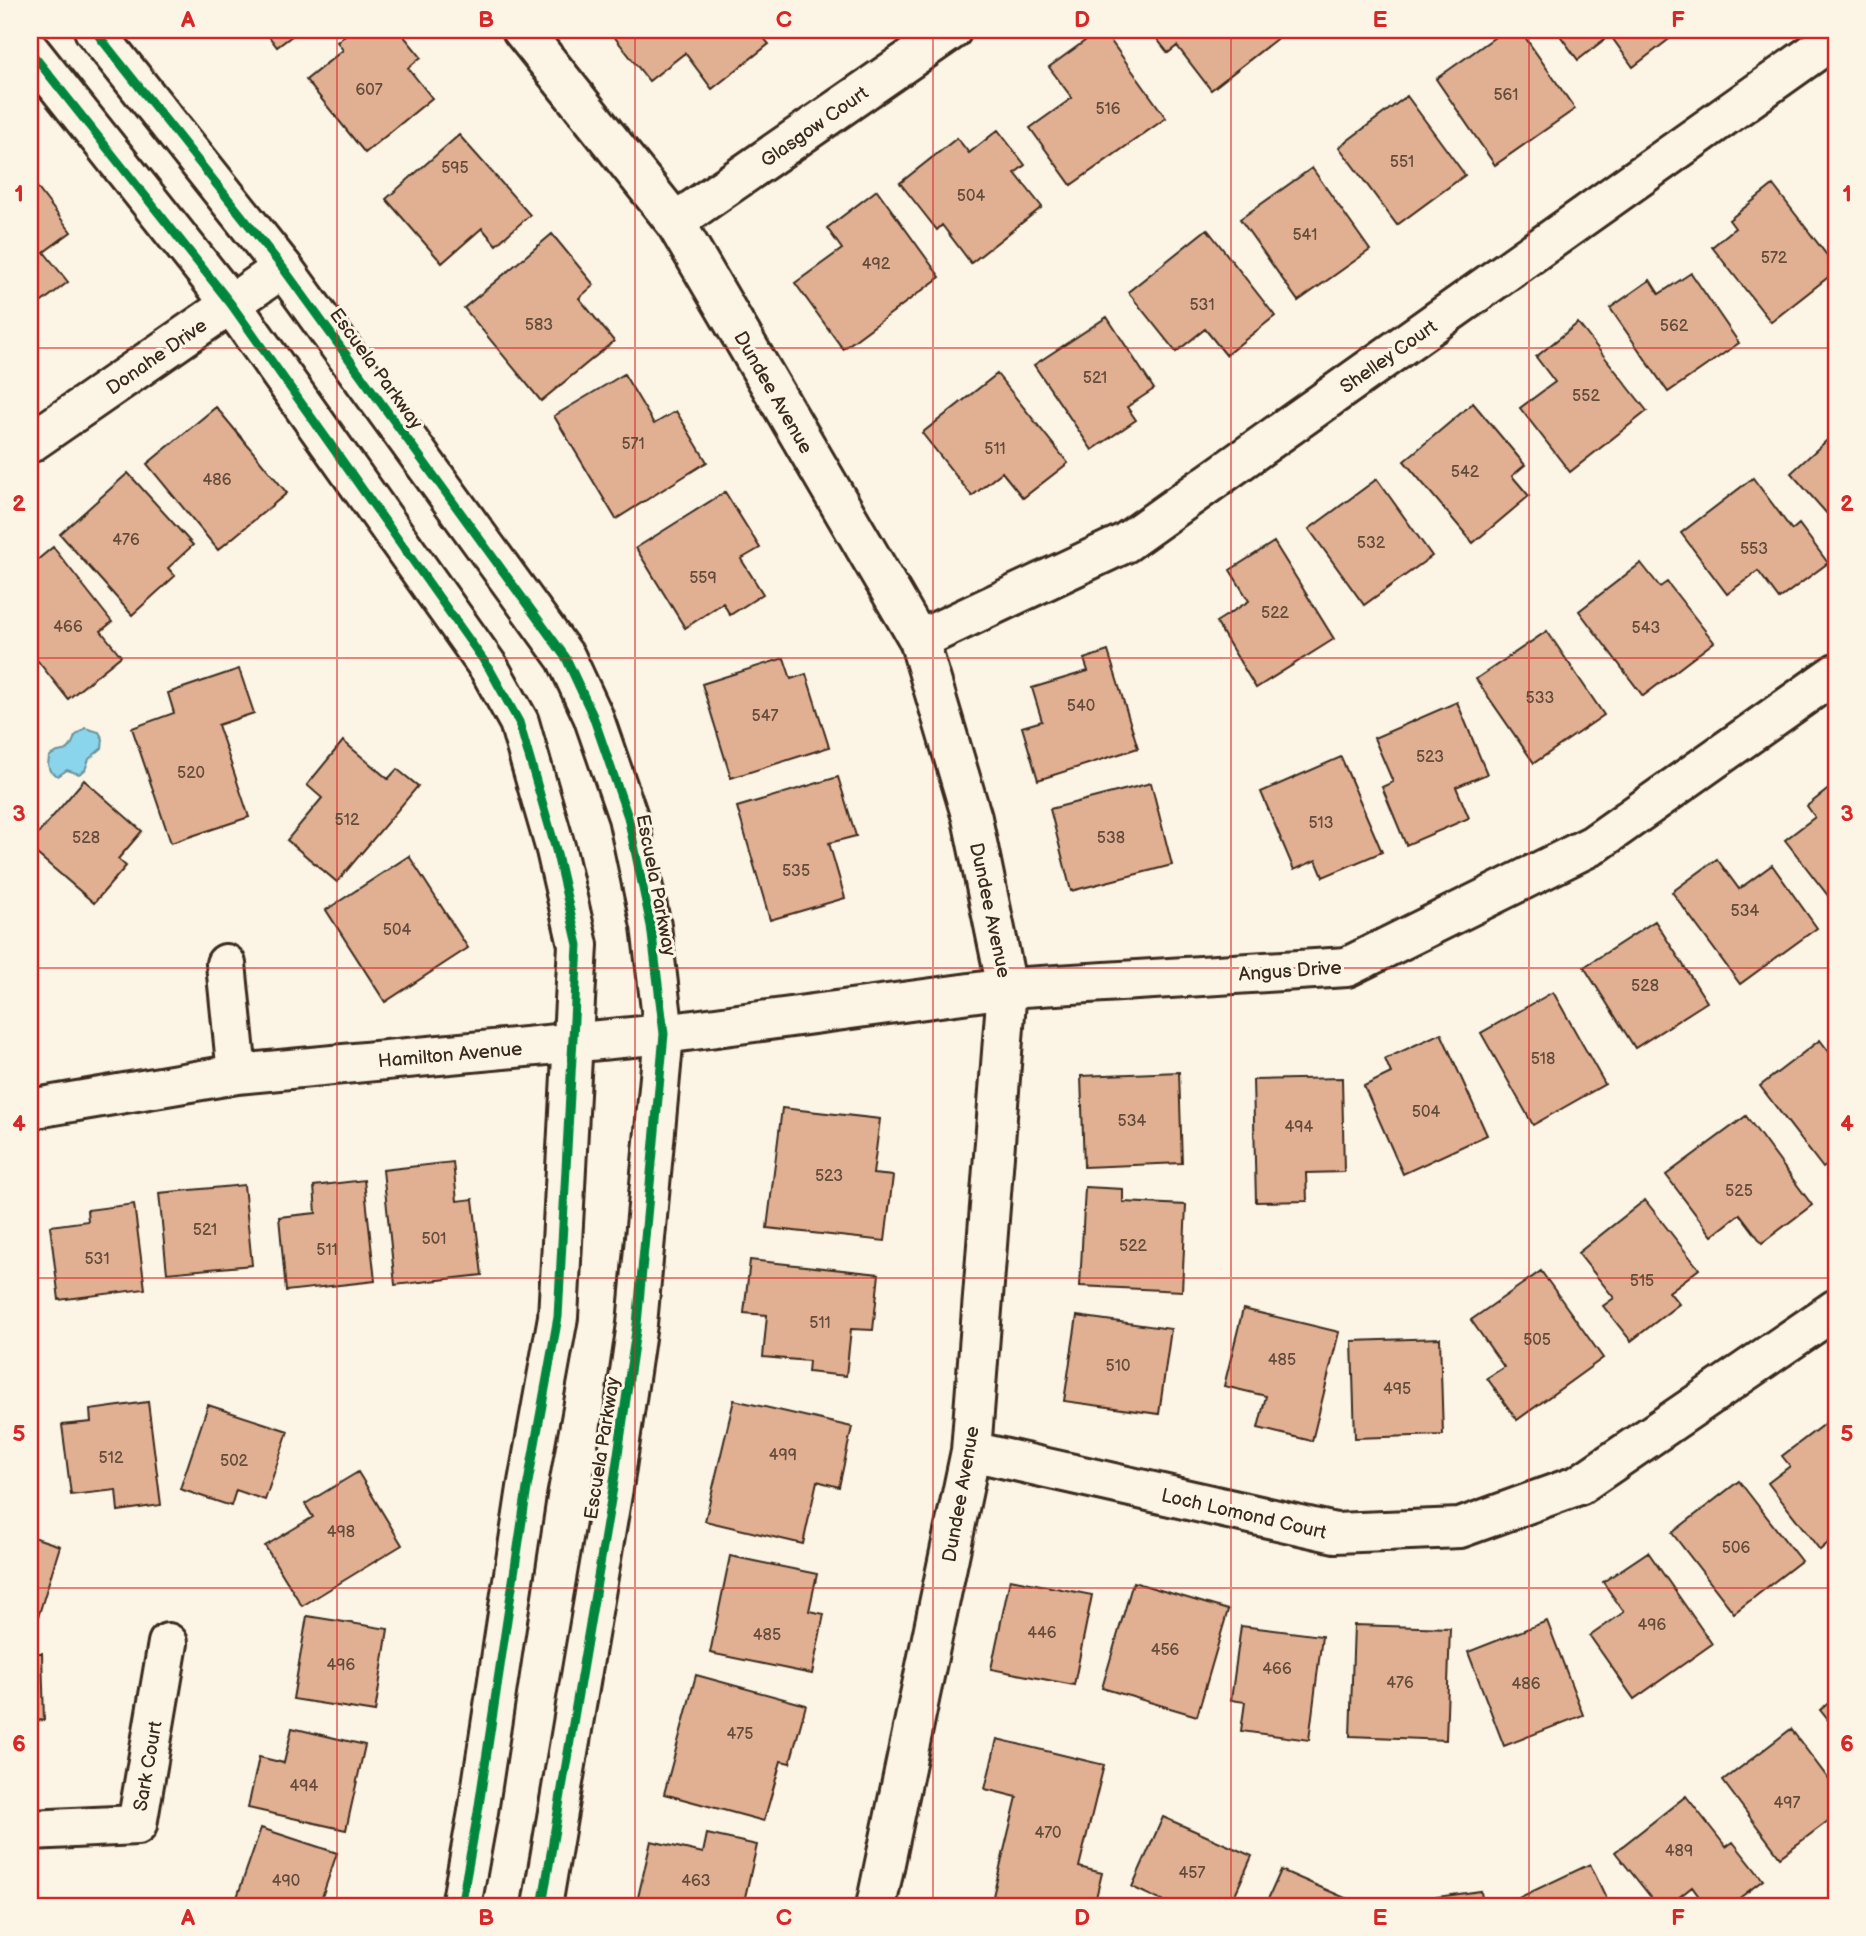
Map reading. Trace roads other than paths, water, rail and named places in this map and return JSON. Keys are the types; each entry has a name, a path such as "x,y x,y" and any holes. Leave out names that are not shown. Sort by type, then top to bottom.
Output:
{"street":[{"name":"Escuela Parkway","path":"94,30 283,268 566,658 593,716 628,817 651,926 664,1034 637,1324 613,1488 542,1906"},
{"name":"Dundee Avenue","path":"522,30 675,222 919,640 972,818 1007,988 971,1451 876,1906"},
{"name":"Glasgow Court","path":"675,222 953,30"},
{"name":"Shelley Court","path":"919,640 1125,543 1836,37"},
{"path":"30,51 231,304 489,668 519,722 556,850 578,945 558,1317 527,1488 478,1812 461,1906"},
{"name":"Donahe Drive","path":"30,443 283,268"},
{"name":"Angus Drive","path":"664,1034 1007,988 1347,967 1593,845 1836,673"},
{"path":"226,964 237,1074"},
{"name":"Hamilton Avenue","path":"30,1109 237,1074 664,1034"},
{"name":"Loch Lomond Court","path":"971,1451 1335,1533 1460,1528 1579,1485 1836,1308"},
{"name":"Sark Court","path":"30,1830 137,1825 168,1643"}],"water":[{"path":"85,728 99,732 103,739 102,748 89,759 85,770 79,774 67,770 58,776 50,771 49,757 67,750 75,736"}]}
